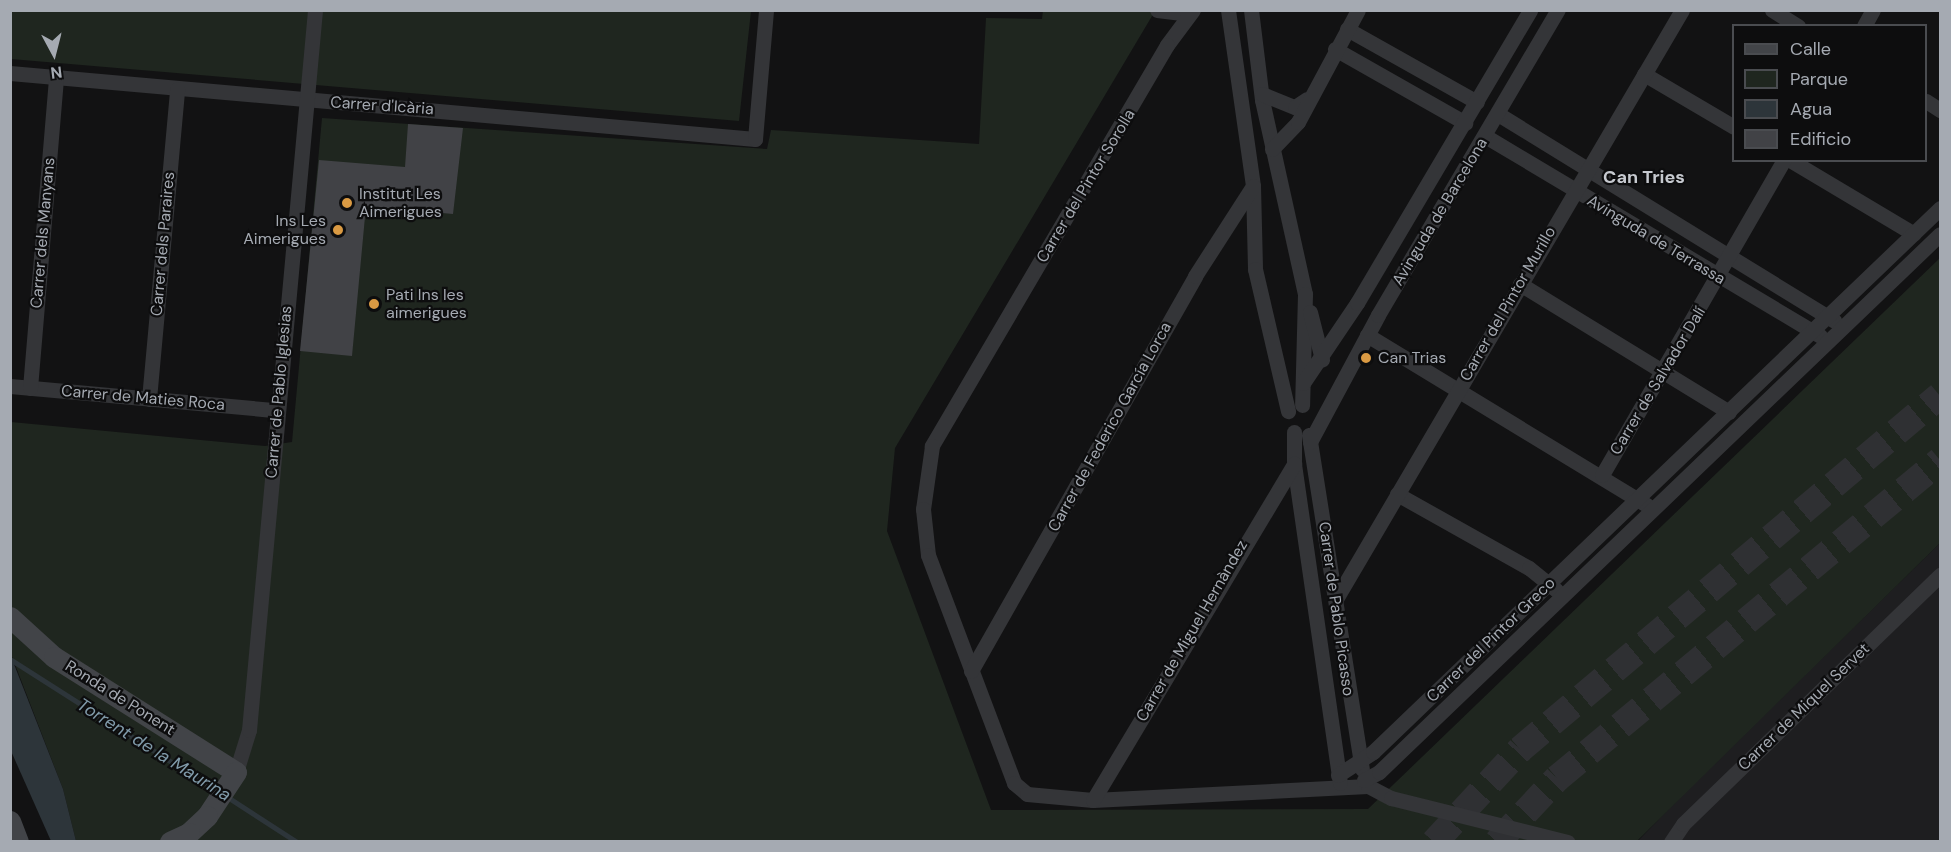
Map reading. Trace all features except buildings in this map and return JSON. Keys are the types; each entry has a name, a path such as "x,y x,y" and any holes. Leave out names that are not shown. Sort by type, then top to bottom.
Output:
{"main road":[{"name":"Ronda de Ponent","path":"10,617 54,657 233,776"},
{"path":"170,842 195,829 212,810 233,776"},
{"path":"10,821 18,842"}],"street":[{"name":"Carrer de Pablo Iglesias","path":"233,776 249,730 276,410 315,10"},
{"name":"Carrer d'Icària","path":"10,73 755,139 766,10"},
{"path":"1158,10 1190,12"},
{"path":"1228,10 1253,186 1255,269 1295,408 1310,428"},
{"path":"1251,10 1272,149 1322,359"},
{"path":"1272,149 1298,122 1307,99 1358,10"},
{"name":"Avinguda de Barcelona","path":"1303,383 1322,359 1465,123 1530,10"},
{"name":"Avinguda de Barcelona","path":"1310,428 1558,10"},
{"name":"Carrer del Pintor Murillo","path":"1336,599 1682,10"},
{"path":"1772,10 1795,24"},
{"path":"1865,24 1873,10"},
{"name":"Carrer del Pintor Sorolla","path":"971,671 928,555 923,509 932,446 1190,12"},
{"path":"1347,29 1477,102"},
{"path":"1335,49 1465,123"},
{"path":"1644,74 1732,126"},
{"name":"Carrer dels Manyans","path":"30,388 56,78"},
{"name":"Carrer dels Paraires","path":"149,399 177,89"},
{"path":"1262,94 1295,107 1307,99"},
{"path":"1927,102 1941,110"},
{"name":"Avinguda de Terrassa","path":"1498,114 1829,315"},
{"name":"Avinguda de Terrassa","path":"1485,136 1719,278 1811,332 1829,340"},
{"name":"Carrer de Salvador Dalí","path":"1602,475 1719,278 1783,162"},
{"path":"1794,162 1914,234"},
{"name":"Carrer de Federico García Lorca","path":"971,671 1195,276 1253,186"},
{"name":"Carrer del Pintor Greco","path":"1338,775 1360,763 1550,584 1941,208"},
{"name":"Carrer del Pintor Greco","path":"1366,783 1941,234"},
{"path":"1520,284 1729,412"},
{"path":"1305,294 1303,383 1295,408 1285,423 1310,428"},
{"path":"1829,315 1842,328"},
{"path":"1367,335 1640,498 1653,510"},
{"name":"Carrer de Maties Roca","path":"10,386 276,410"},
{"name":"Carrer de Pablo Picasso","path":"1310,428 1294,464 1338,775 1334,791"},
{"name":"Carrer de Pablo Picasso","path":"1310,428 1360,763 1366,783"},
{"name":"Carrer de Miguel Hernàndez","path":"1093,800 1294,464"},
{"path":"1397,494 1530,568 1563,597"},
{"name":"Carrer de Miquel Servet","path":"1671,842 1683,824 1941,575"},
{"path":"971,671 1019,789 1046,799 1093,800 1334,791 1366,783 1391,798 1568,842"}],"shaded area":[{"path":"1940,543 1940,841 1637,842 1684,793"}],"green space":[{"path":"1043,10 1155,11 895,448 887,531 991,810 1368,809 1940,258 1940,543 1637,841 76,841 63,789 11,654 11,422 265,446 292,442 322,118 767,149 771,130 979,144 986,18 1042,19"},
{"path":"10,11 751,11 739,121 11,59"}],"water":[{"path":"10,654 63,789 76,841 51,841 11,751"}],"waterway":[{"name":"Torrent de la Maurina","path":"10,659 216,790"},
{"name":"Torrent de la Maurina","path":"226,796 297,842"}],"tunnel":[{"path":"1434,842 1520,749 1940,395"},
{"path":"1497,842 1557,778 1940,460"}],"place":[{"name":"Institut Les Aimerigues","path":"347,203"},
{"name":"Ins Les Aimerigues","path":"338,230"},
{"name":"Pati Ins les aimerigues","path":"374,304"},
{"name":"Can Trias","path":"1366,358"}],"district":[{"name":"Can Tries","path":"1644,177"}]}
